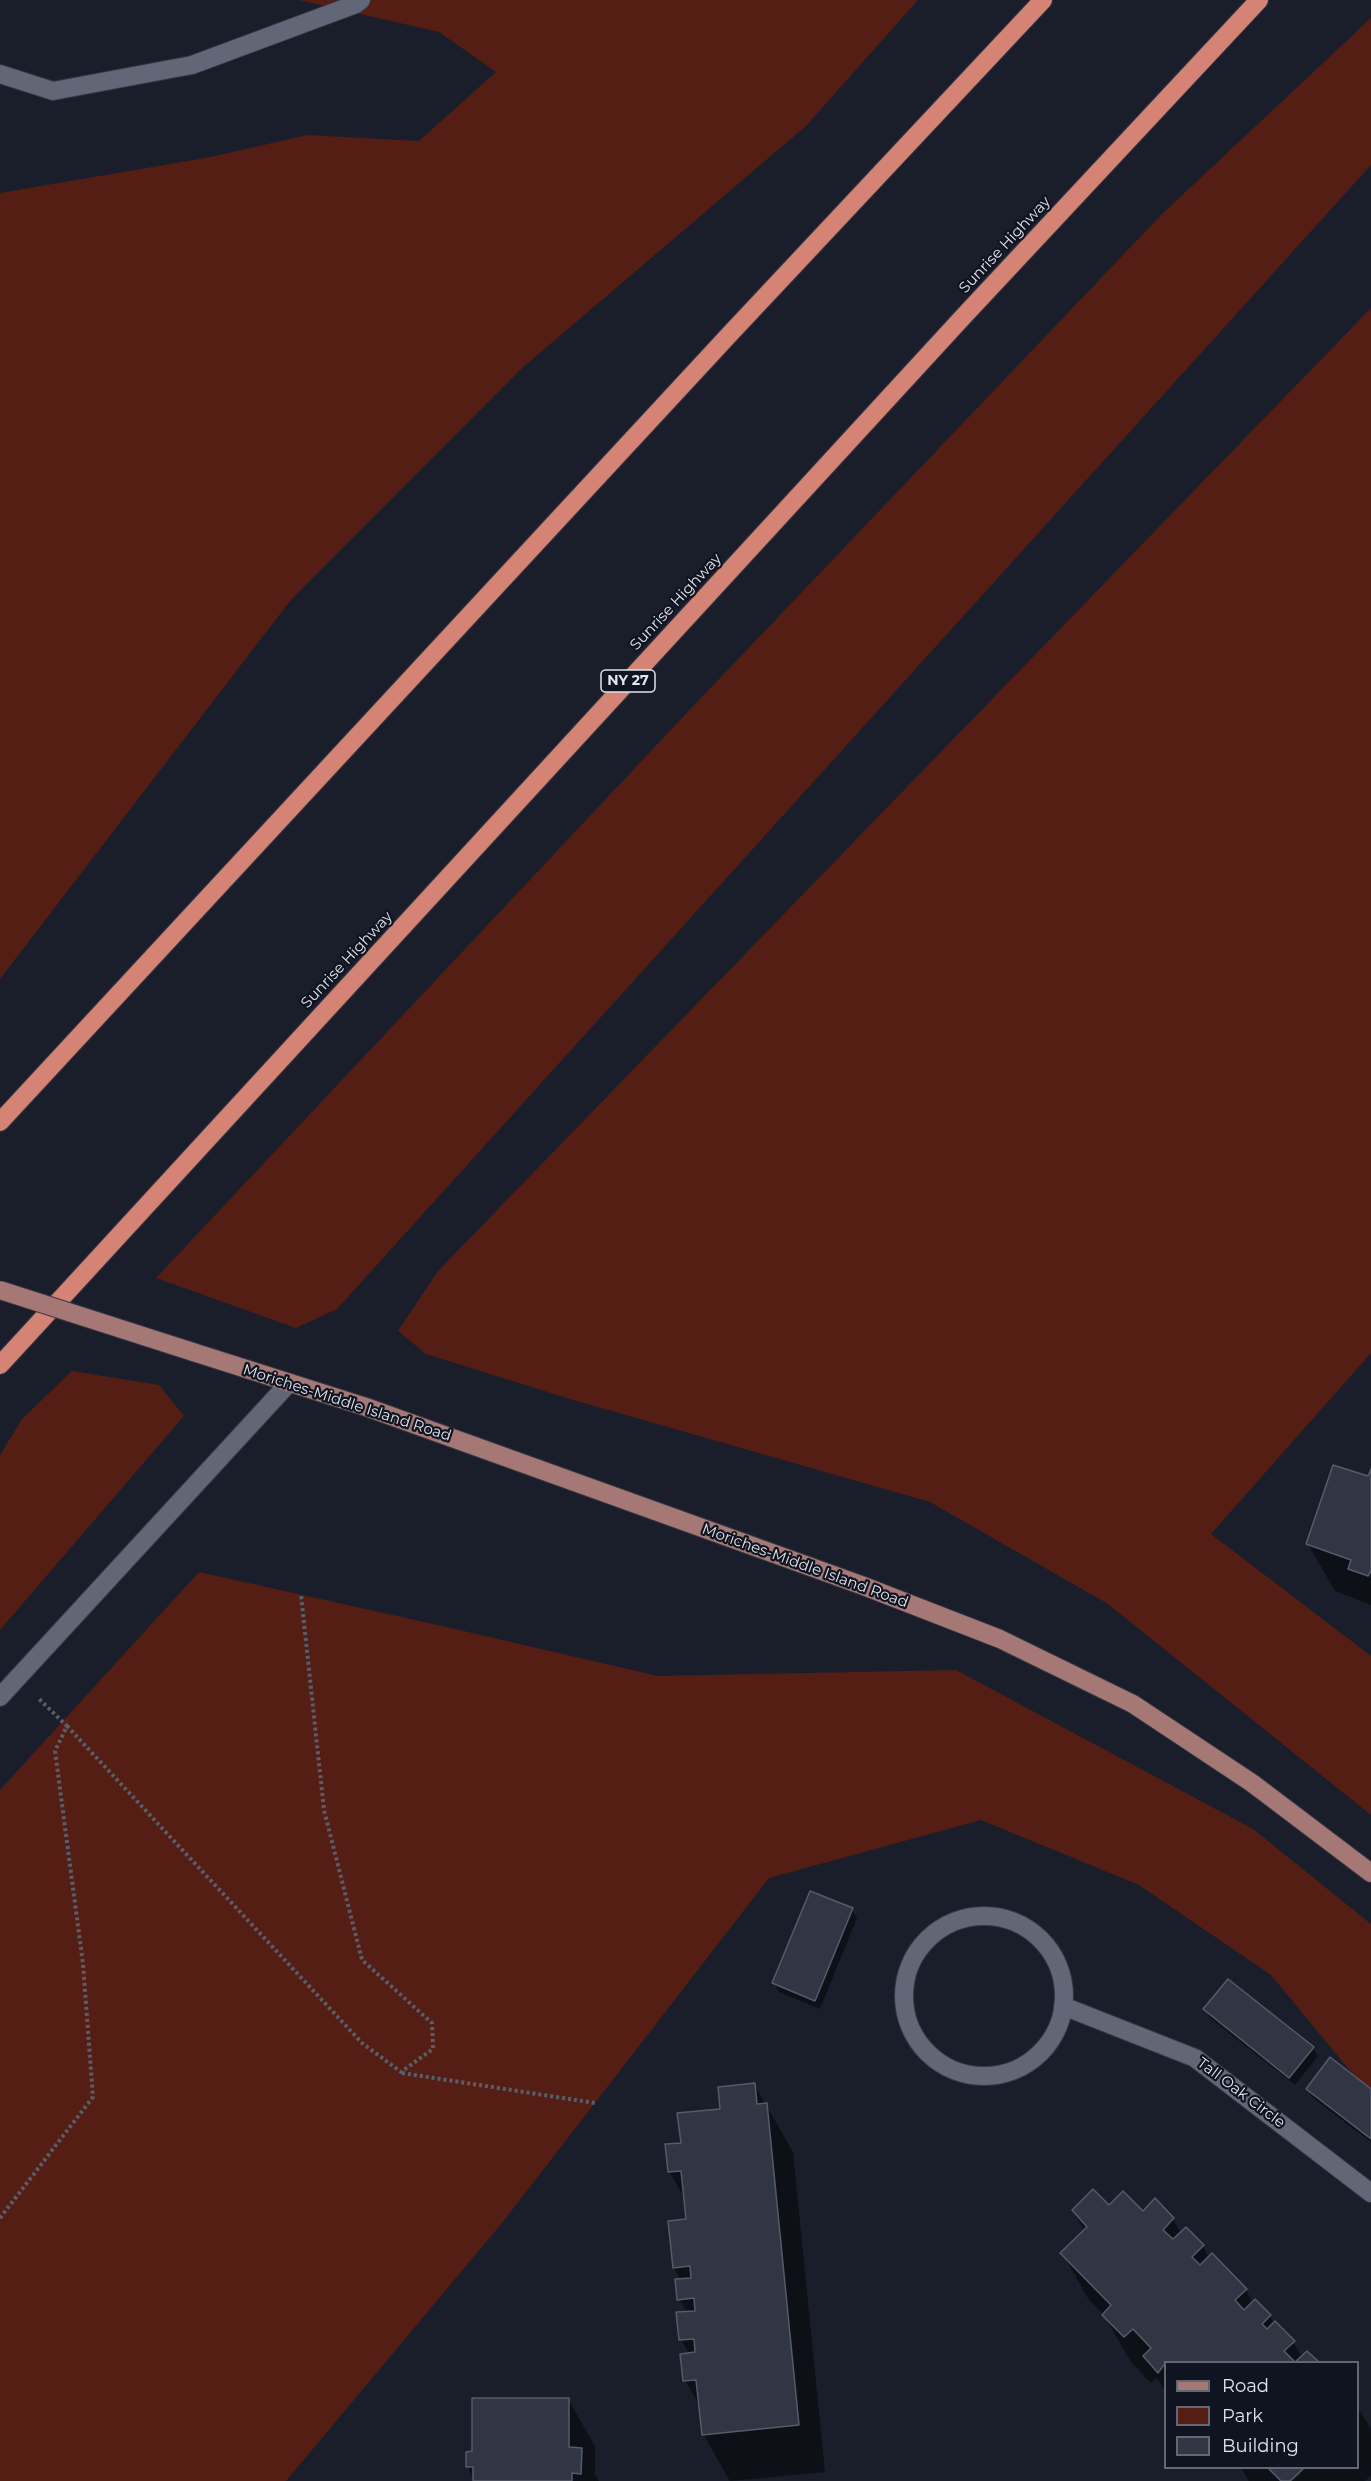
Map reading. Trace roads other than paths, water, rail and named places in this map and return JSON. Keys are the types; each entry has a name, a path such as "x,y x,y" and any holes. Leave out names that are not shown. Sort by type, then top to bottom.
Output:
{"highway":[{"path":"0,1122 728,336 1043,0"},
{"name":"Sunrise Highway","path":"0,1365 938,344 1259,0"}],"main road":[{"name":"Moriches-Middle Island Road","path":"0,1290 366,1407 861,1585 1000,1639 1133,1704 1252,1782 1371,1873"}],"street":[{"path":"0,74 53,91 192,65 356,4 361,0"},
{"path":"0,1697 289,1383"},
{"path":"972,1917 1001,1918 1029,1929 1050,1950 1062,1977 1063,2006 1054,2034 1036,2058 1010,2072 981,2076 952,2070 927,2054 910,2030 903,2001 907,1972 921,1946 944,1927 972,1917"},
{"name":"Tall Oak Circle","path":"1063,2006 1195,2058 1371,2193"}]}
